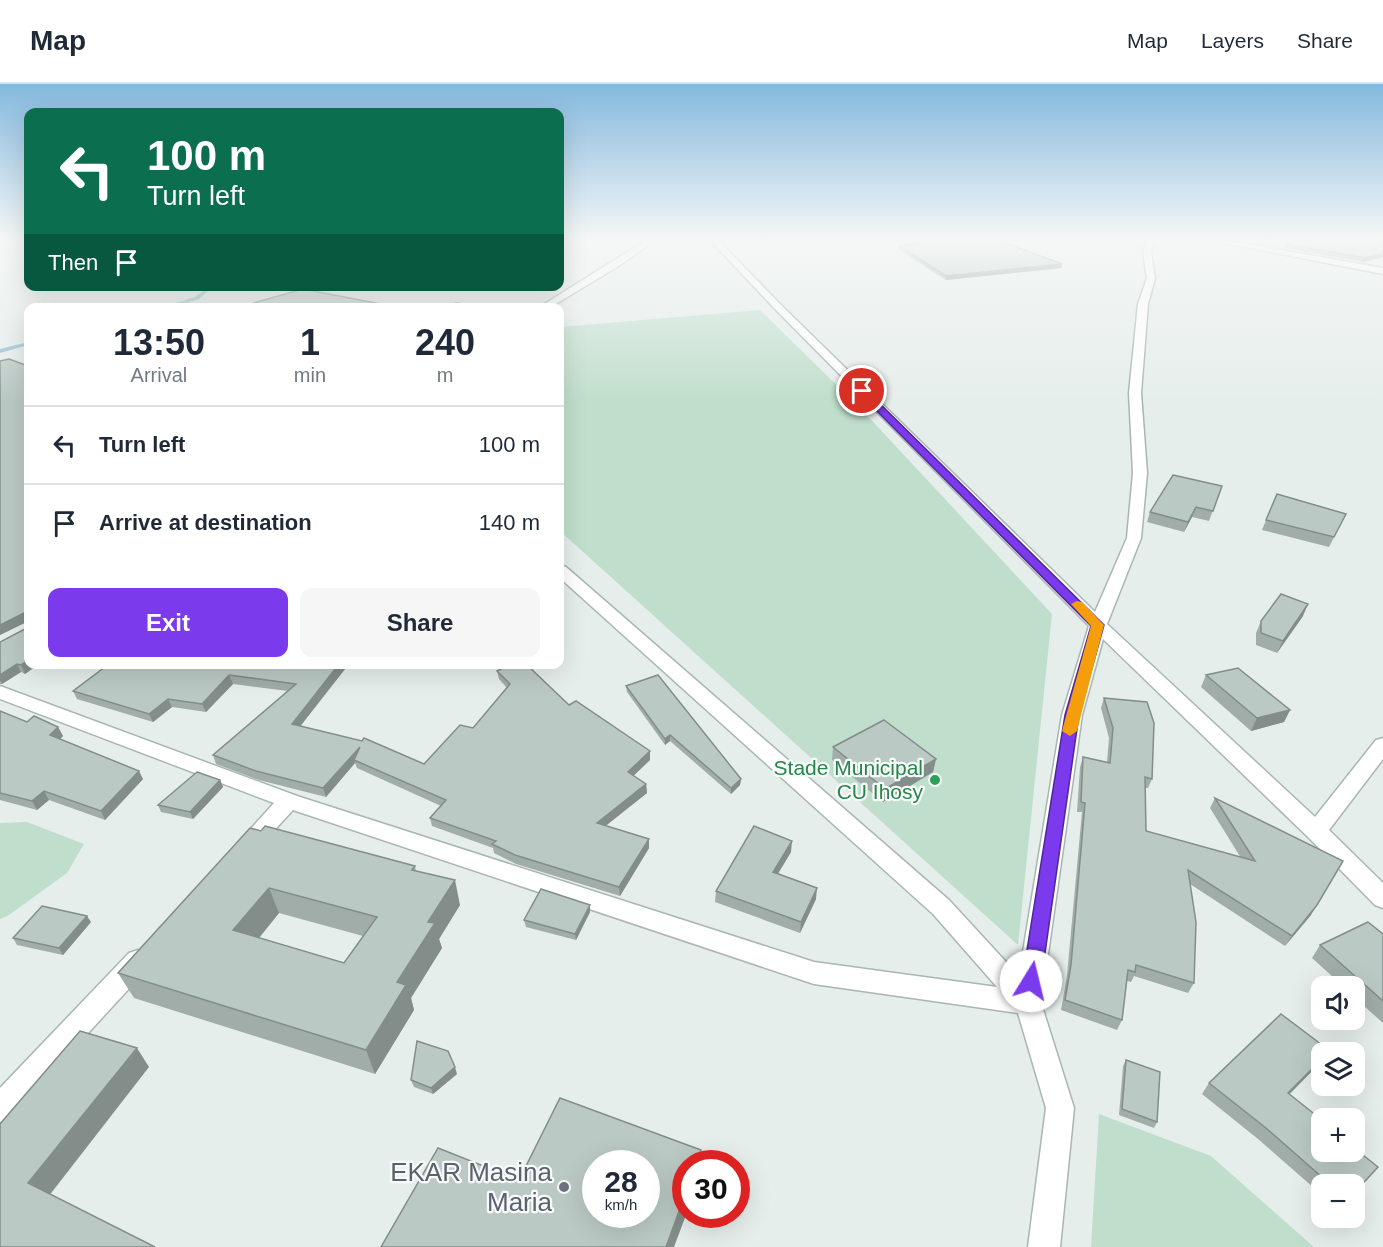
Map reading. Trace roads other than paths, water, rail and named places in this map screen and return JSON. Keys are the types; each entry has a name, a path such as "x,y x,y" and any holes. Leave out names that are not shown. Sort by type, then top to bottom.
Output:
{"street":[{"path":"550,303 567,293"},
{"path":"765,293 1098,625 1316,831 1383,898"},
{"path":"1028,1003 1072,715 1098,625 1134,538 1140,472 1135,393 1143,304 1146,293"},
{"path":"564,574 941,907 1028,1003 1060,1108 1044,1247"},
{"path":"0,692 289,801 814,974 1028,1003"},
{"path":"1316,831 1383,745"},
{"path":"233,860 289,801"},
{"path":"0,1107 153,946"}],"waterway":[{"path":"180,303 197,298 203,293"},
{"path":"0,351 24,345"}],"place":[{"name":"Stade Municipal CU Ihosy","path":"935,780"},
{"name":"EKAR Masina Maria","path":"564,1187"}]}
